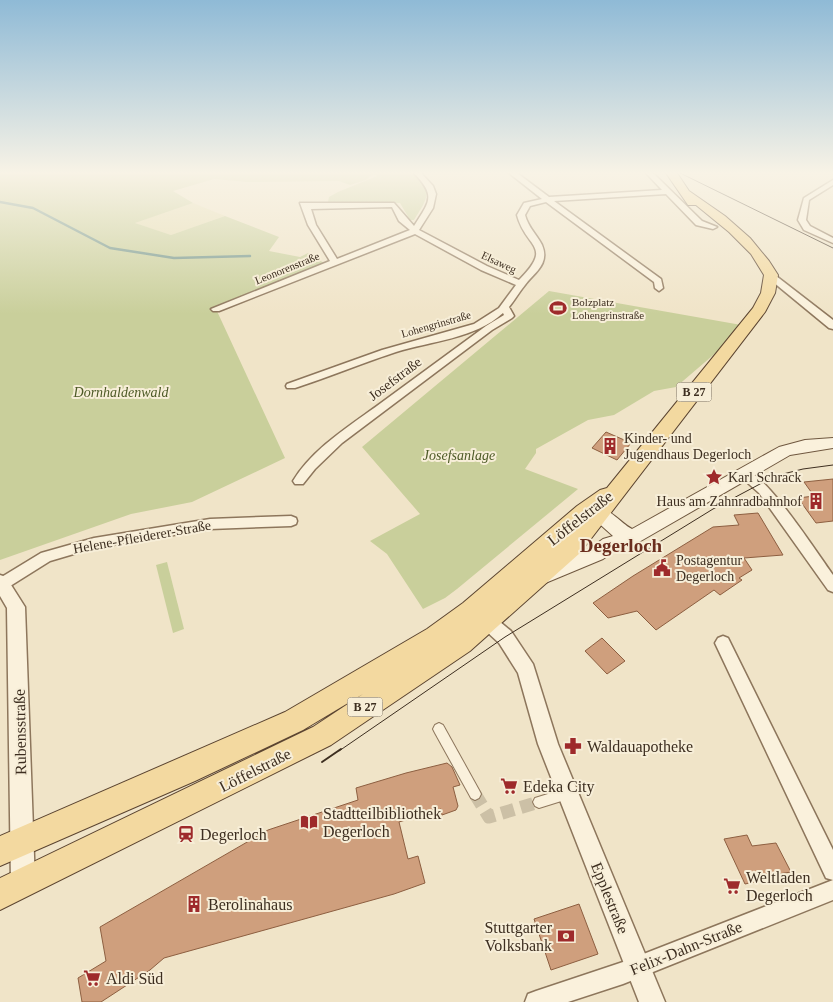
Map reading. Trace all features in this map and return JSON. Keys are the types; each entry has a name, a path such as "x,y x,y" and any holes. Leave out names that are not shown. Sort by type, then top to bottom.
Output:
{"main road":[{"path":"707,220 744,256 762,278 768,293"},
{"path":"721,220 755,252 771,275"},
{"path":"744,256 771,275"},
{"name":"B 27","path":"617,489 760,309 768,293 771,275"},
{"path":"539,551 610,544 632,537 785,451 805,446 833,443"},
{"name":"Löffelstraße","path":"11,846 185,771 294,721 435,637 479,615 537,578 572,547 600,514 617,489"},
{"name":"Löffelstraße","path":"12,889 322,736 461,643 479,615 539,551 584,511 617,489"},
{"path":"600,514 616,529 632,537"},
{"path":"537,578 596,554 610,544"}],"street":[{"name":"Elsaweg","path":"310,220 335,262"},
{"name":"Elsaweg","path":"403,220 415,231 484,268 520,284"},
{"path":"415,231 422,220"},
{"name":"Lohengrinstraße","path":"291,386 398,349 478,325 505,307 514,297 520,284 533,274 539,264 540,253 522,220"},
{"path":"576,220 658,281 660,288"},
{"path":"696,220 699,223 713,227"},
{"path":"802,220 807,228 833,241"},
{"name":"Leonorenstraße","path":"216,309 415,231"},
{"path":"771,275 833,326"},
{"name":"Josefstraße","path":"299,481 311,466 338,440 489,328 509,316 505,307"},
{"path":"744,473 763,490 833,586"},
{"name":"Helene-Pfleiderer-Straße","path":"1,583 46,557 94,543 210,524 291,521"},
{"name":"Rubensstraße","path":"1,583 16,607 11,846 12,889"},
{"name":"Epplestraße","path":"479,615 505,637 526,670 548,744 652,1002"},
{"path":"723,643 833,871"},
{"path":"438,729 476,794"},
{"path":"539,802 567,794"},
{"name":"Felix-Dahn-Straße","path":"536,1002 638,967 833,890"}],"shaded area":[{"path":"144,220 214,220 171,235 134,223"}],"green space":[{"name":"Dornhaldenwald","path":"0,220 144,220 135,223 171,235 214,220 235,220 279,237 269,251 300,257 308,253 324,263 216,309 285,458 192,502 131,514 0,560"},
{"name":"Josefsanlage","path":"549,291 747,326 676,387 654,391 614,415 588,420 536,449 536,453 525,469 578,489 457,589 445,598 423,609 387,554 370,541 420,514 362,447"},
{"path":"167,562 184,629 173,633 156,565"}],"building":[{"name":"Kinder- und Jugendhaus Degerloch","path":"606,432 631,443 617,460 592,448"},
{"name":"Haus am Zahnradbahnhof","path":"833,479 833,521 816,523 798,498 814,496 804,482"},
{"path":"758,513 783,555 744,558 752,570 739,578 742,580 720,595 714,590 656,630 637,611 608,618 593,603 713,527 739,525 734,515"},
{"path":"602,638 625,661 607,674 585,651"},
{"path":"447,763 452,767 460,785 453,787 458,806 456,810 442,815 441,809 399,822 408,859 418,856 425,883 394,894 164,958 150,970 101,1002 82,1002 78,978 106,961 100,927 268,830 358,800 356,788"},
{"path":"747,835 752,846 776,843 791,872 766,876 767,879 745,884 724,839"},
{"name":"Stuttgarter Volksbank","path":"579,904 598,954 551,970 534,919"}],"waterway":[{"path":"56,220 110,248 174,258 250,256"}],"tunnel":[{"path":"475,794 489,817 539,802"}],"tram line":[{"path":"775,220 833,248"},
{"path":"339,751 505,637 713,509 775,476 803,469 833,465"},
{"path":"322,762 341,749"}],"place":[{"name":"Bolzplatz Lohengrinstraße","path":"558,308"},
{"name":"Kinder- und Jugendhaus Degerloch","path":"610,446"},
{"name":"Karl Schrack","path":"714,477"},
{"name":"Haus am Zahnradbahnhof","path":"816,501"},
{"name":"Postagentur Degerloch","path":"662,568"},
{"name":"Waldauapotheke","path":"573,746"},
{"name":"Edeka City","path":"509,786"},
{"name":"Stadtteilbibliothek Degerloch","path":"309,822"},
{"name":"Degerloch","path":"186,834"},
{"name":"Weltladen Degerloch","path":"732,886"},
{"name":"Berolinahaus","path":"194,904"},
{"name":"Stuttgarter Volksbank","path":"566,936"},
{"name":"Aldi Süd","path":"92,978"}],"district":[{"name":"Degerloch","path":"621,545"}]}
